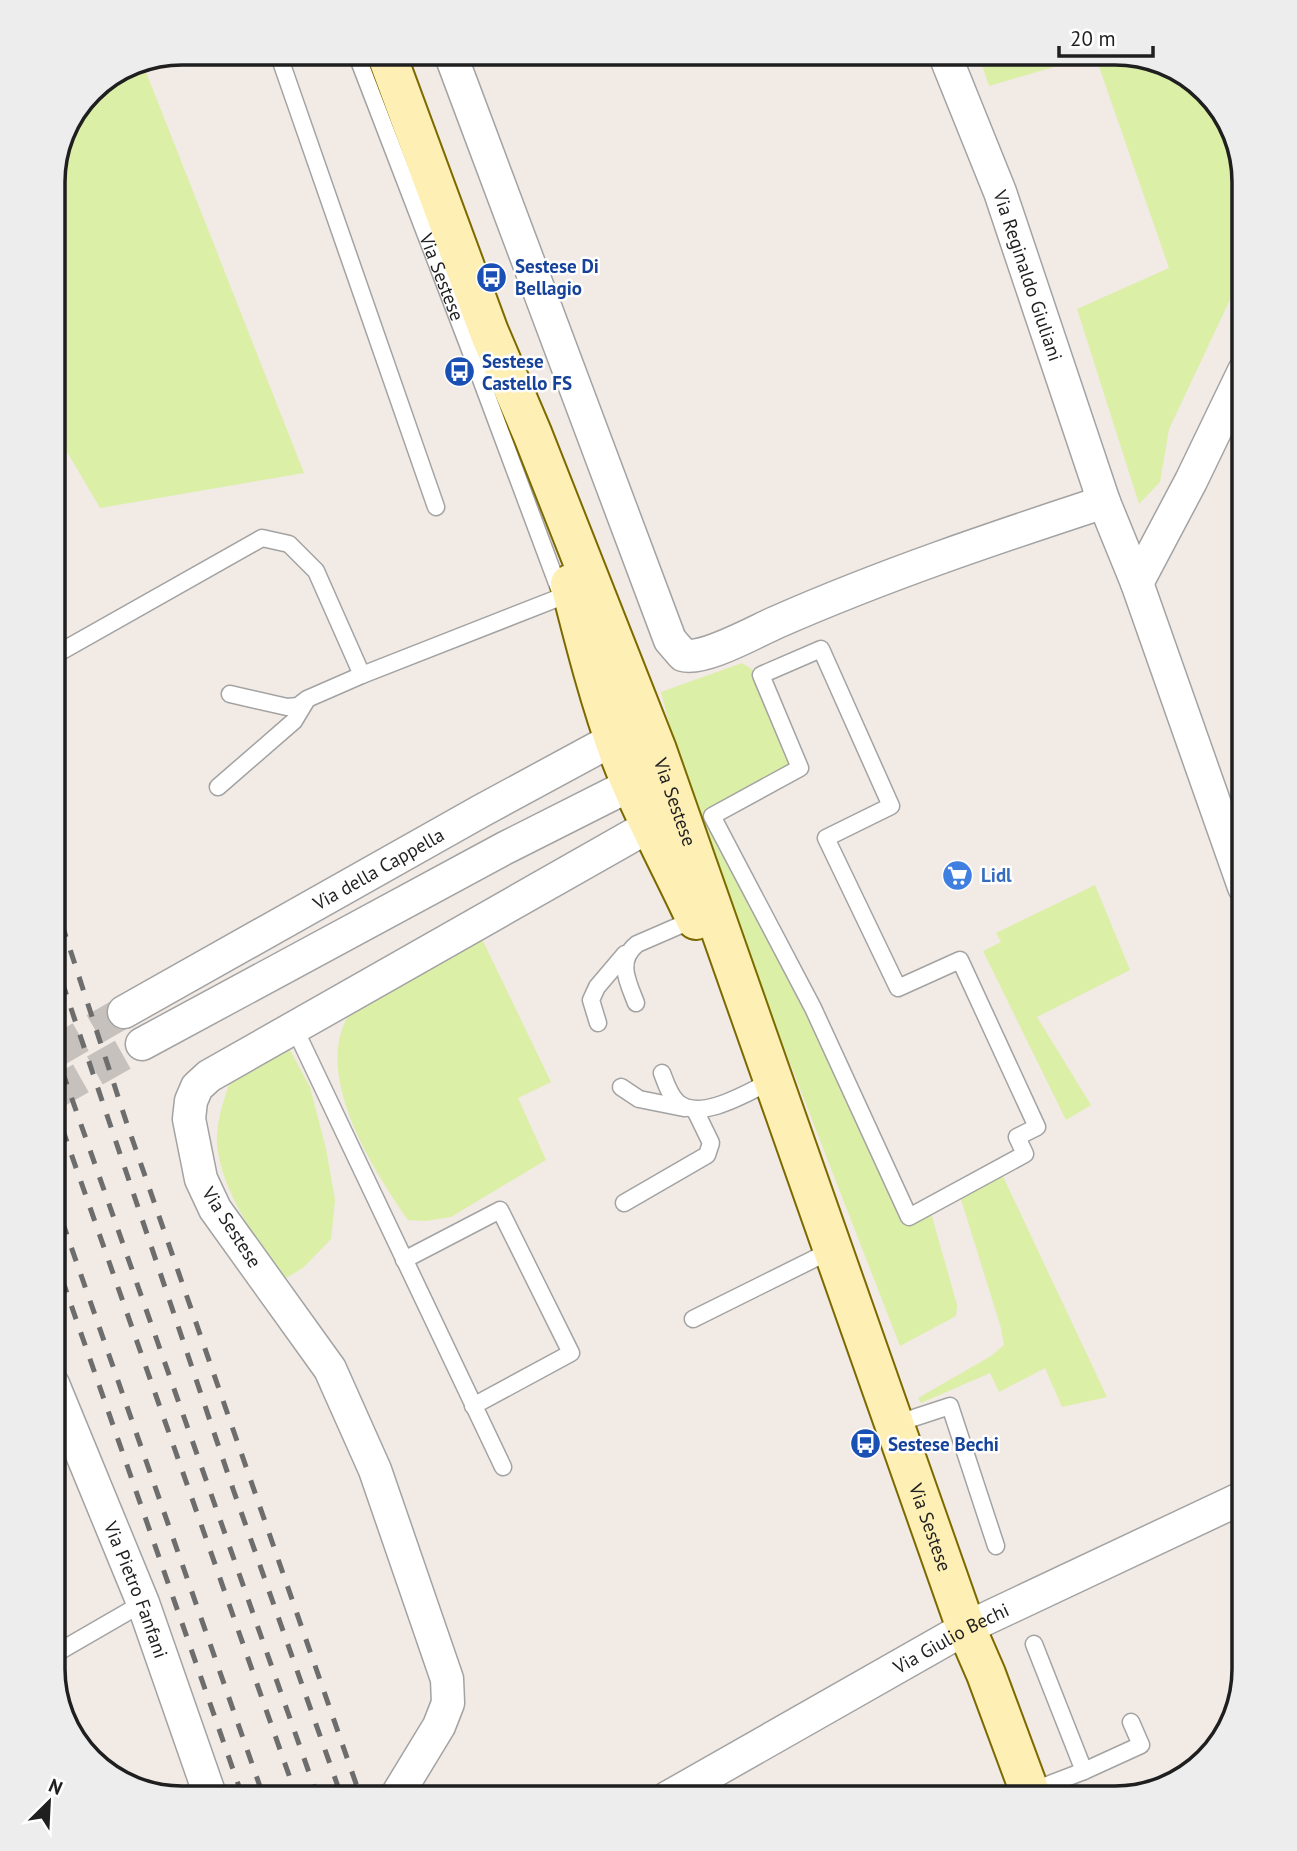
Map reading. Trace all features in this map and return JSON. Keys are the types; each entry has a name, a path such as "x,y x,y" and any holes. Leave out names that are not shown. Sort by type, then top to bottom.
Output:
{"main road":[{"name":"Via Sestese","path":"391,65 489,332 532,433 582,596 706,906 808,1175 966,1628 986,1674 1027,1786"},
{"name":"Via Sestese","path":"582,596 599,697 624,761 651,825 706,906"}],"street":[{"path":"455,65 670,640 683,655 701,655 783,619 932,560 1104,502"},
{"name":"Via Reginaldo Giuliani","path":"949,65 1000,192 1104,502 1137,583 1232,853"},
{"path":"1137,583 1232,396"},
{"path":"582,596 624,761 706,906"},
{"path":"142,1044 505,848 624,761"},
{"name":"Via della Cappella","path":"124,1013 481,811 624,761"},
{"name":"Via Sestese","path":"402,1786 439,1726 449,1703 447,1679 375,1470 330,1369 215,1209 201,1179 192,1143 189,1119 191,1101 197,1087 209,1076 651,825"},
{"name":"Via Pietro Fanfani","path":"65,1415 143,1603 207,1786"},
{"name":"Via Giulio Bechi","path":"688,1786 966,1628 1232,1503"}],"lane":[{"path":"283,65 436,507"},
{"name":"Via Sestese","path":"361,65 467,342 582,596"},
{"path":"65,649 261,538 289,544 316,571 362,675"},
{"path":"230,694 287,707 298,706 307,699 362,675 582,596"},
{"path":"821,649 891,806 826,838 898,988 960,960 1037,1127 1017,1137 1025,1154 909,1217 813,1008 712,816 800,768 761,675 821,649"},
{"path":"218,787 294,721 307,699"},
{"path":"598,1023 591,1000 597,987 629,950 706,906"},
{"path":"629,950 624,973 636,1003"},
{"path":"294,1027 503,1467"},
{"path":"624,1203 707,1155 710,1143 692,1110 678,1104 662,1073"},
{"path":"621,1087 639,1099 692,1110 711,1108 771,1081"},
{"path":"404,1260 499,1210 571,1353 473,1405"},
{"path":"692,1319 834,1249"},
{"path":"895,1424 950,1406 996,1546"},
{"path":"65,1648 143,1603"},
{"path":"1034,1644 1084,1771"},
{"path":"1050,1786 1141,1745 1131,1722"}],"green space":[{"path":"982,65 1061,65 989,86"},
{"path":"1098,65 1123,65 1153,71 1187,89 1217,123 1231,166 1232,295 1169,429 1160,482 1139,504 1077,309 1169,268"},
{"path":"145,71 304,473 100,508 65,448 65,174 69,151 89,110 123,80"},
{"path":"742,663 761,675 800,768 713,816 909,1217 929,1206 957,1305 956,1316 900,1346 691,808 661,692"},
{"path":"1095,885 1130,970 1037,1017 1091,1105 1066,1120 983,951 1001,942 996,933"},
{"path":"480,935 551,1082 518,1098 546,1160 451,1217 425,1221 408,1220 362,1145 350,1116 341,1086 338,1057 342,1030 361,1000"},
{"path":"287,1045 310,1087 326,1149 335,1200 331,1239 303,1268 286,1278 251,1230 230,1192 218,1153 217,1135 233,1072"},
{"path":"999,1168 1107,1397 1062,1407 1045,1368 999,1392 990,1373 921,1403 918,1398 991,1356 1004,1345 958,1190"}],"tunnel":[{"path":"65,1046 124,1012"},
{"path":"65,1087 142,1044"}],"railway":[{"path":"65,934 127,1124 357,1786"},
{"path":"65,991 233,1489 338,1786"},
{"path":"65,1079 314,1786"},
{"path":"65,1136 293,1786"},
{"path":"65,1229 260,1786"},
{"path":"65,1287 239,1786"}],"place":[{"name":"Sestese Di Bellagio","path":"492,277"},
{"name":"Sestese Castello FS","path":"459,372"},
{"name":"Lidl","path":"958,875"},
{"name":"Sestese Bechi","path":"865,1444"}]}
